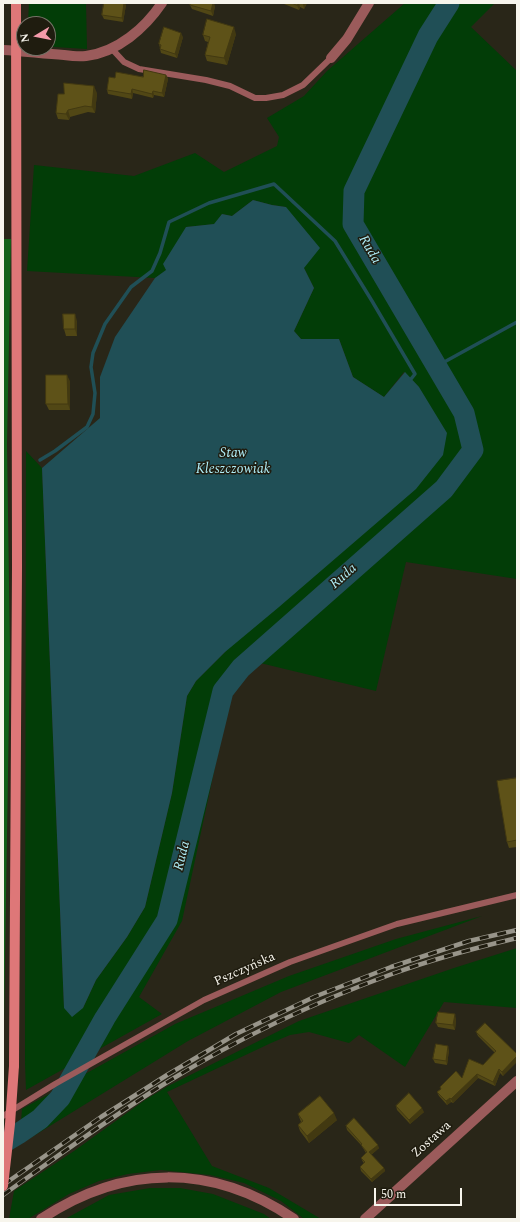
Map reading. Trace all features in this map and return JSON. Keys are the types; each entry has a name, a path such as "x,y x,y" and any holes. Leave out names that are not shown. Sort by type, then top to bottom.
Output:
{"main road":[{"path":"16,3 16,16"},
{"path":"3,1186 10,1124 14,1066 17,575 16,56"}],"street":[{"path":"56,54 85,56 98,54 112,49 137,32 156,12 162,3"},
{"path":"331,58 347,39 369,3"},
{"path":"3,50 16,51"},
{"name":"Zostawa","path":"365,1219 517,1081"},
{"path":"41,1219 78,1198 100,1189 126,1182 163,1178 194,1179 223,1184 268,1202 294,1219"}],"lane":[{"path":"112,49 124,62 139,70 206,80 230,86 255,98 283,95 303,84 331,58"},
{"name":"Pszczyńska","path":"3,1116 55,1084 204,1000 290,962 397,924 517,895"}],"green space":[{"path":"29,3 86,3 87,49 56,47 56,16 28,16"},
{"path":"405,3 495,3 471,27 517,71 517,579 406,562 376,691 256,662 231,692 182,921 139,997 162,1014 26,1090 26,451 42,468 64,1008 83,1008 96,980 127,937 145,907 172,793 187,696 196,681 225,652 419,387 404,372 384,397 353,377 339,339 301,339 294,331 314,288 304,268 286,207 253,200 232,216 222,214 215,224 186,227 167,270 155,278 27,271 34,165 134,176 195,153 224,172 277,146 279,137 267,118 304,96 327,71"},
{"path":"3,239 11,239 7,444 10,651 3,1082"},
{"path":"482,916 281,992 188,1041 19,1145 22,1109 175,1024 289,976 396,939"},
{"path":"517,948 517,1008 444,1002 405,1067 359,1035 349,1043 309,1032 290,1035 271,1043 167,1092 212,1166 269,1188 321,1219 304,1219 281,1201 244,1183 210,1175 161,1170 128,1174 99,1181 69,1194 28,1219 9,1219 14,1191 74,1151 145,1100 168,1086 299,1021"},
{"path":"150,1188 180,1188 213,1194 264,1214 271,1219 65,1219 109,1195"}],"water":[{"name":"Staw Kleszczowiak","path":"253,200 286,207 320,248 304,268 314,288 294,331 301,339 339,339 353,377 384,397 405,372 419,387 447,433 443,455 416,489 225,652 196,681 187,696 172,793 145,907 127,937 96,980 83,1008 72,1017 64,1008 42,468 100,418 100,377 115,337 155,278 166,270 163,264 186,227 214,224 222,214 232,216"}],"building":[{"path":"104,3 124,3 122,18 102,15"},
{"path":"191,3 213,3 211,11 190,5"},
{"path":"207,19 234,27 224,58 205,55 210,37 203,35"},
{"path":"164,27 181,33 175,54 160,49 161,45 159,44"},
{"path":"144,70 166,75 162,93 153,91 152,94 132,89 131,94 107,90 109,77 115,78 116,72 143,77"},
{"path":"64,83 94,86 92,107 85,106 68,110 66,114 56,113 58,94 64,94"},
{"path":"63,314 75,314 75,329 64,329"},
{"path":"46,375 67,375 68,404 46,404"},
{"path":"517,778 517,840 507,842 497,781"},
{"path":"438,1012 455,1014 453,1025 436,1023"},
{"path":"485,1023 517,1054 517,1056 502,1072 499,1069 493,1082 477,1074 451,1099 450,1098 446,1101 437,1092 456,1071 462,1078 469,1059 483,1065 496,1051 476,1032"},
{"path":"436,1044 448,1046 446,1061 433,1059"},
{"path":"409,1093 422,1108 409,1120 396,1106"},
{"path":"320,1096 334,1113 307,1136 298,1125 303,1121 298,1114"},
{"path":"354,1118 378,1145 369,1152 384,1168 371,1179 360,1167 365,1162 361,1158 367,1152 346,1126"}],"waterway":[{"name":"Ruda","path":"3,1143 40,1119 60,1098 105,1018 167,920 223,691 241,668 444,489 473,450 464,413 353,224 354,191 428,36 449,3"},
{"path":"40,460 55,451 87,427 93,414 95,393 91,367 93,353 105,324 131,287 152,271 160,253 169,222 209,203 274,184 335,241 415,374 411,379"},
{"path":"437,366 517,322"}],"railway":[{"path":"3,1185 101,1117 167,1075 236,1034 314,997 391,967 469,941 517,930"},
{"path":"3,1195 85,1136 148,1094 196,1065 250,1036 335,996 392,974 454,954 517,938"}]}
